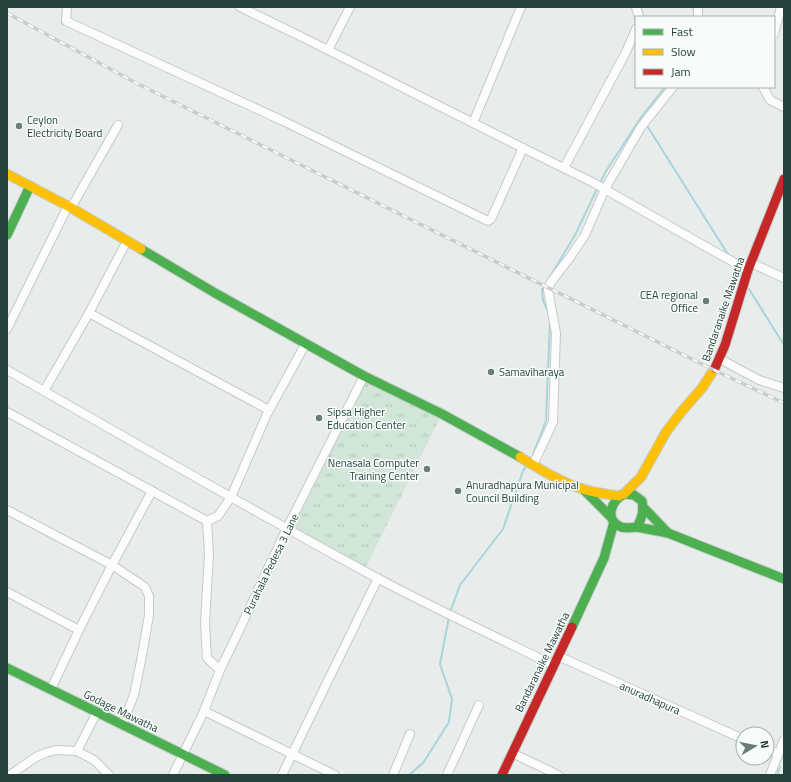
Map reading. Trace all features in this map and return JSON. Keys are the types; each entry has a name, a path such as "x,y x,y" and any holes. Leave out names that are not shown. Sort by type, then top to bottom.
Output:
{"main road":[{"path":"7,174 69,207 215,293 364,376 442,414 558,478 584,490 622,495 642,493 668,532"},
{"name":"Bandaranaike Mawatha","path":"604,558 642,518 642,493 666,432 707,381 720,359 750,267 784,179"},
{"path":"7,235 30,186"},
{"path":"584,490 613,520 628,532 668,532 784,579"},
{"name":"Bandaranaike Mawatha","path":"502,775 604,558 613,520 612,506 622,495 642,493"},
{"name":"Godage Mawatha","path":"7,668 225,775"}],"street":[{"path":"67,7 66,21 281,120 488,221 491,219 523,148"},
{"path":"240,7 594,183 717,253 750,267 784,278"},
{"path":"328,50 350,7"},
{"path":"473,123 521,7"},
{"path":"775,30 781,7"},
{"path":"564,168 626,52 635,31"},
{"path":"533,465 553,422 556,332 548,290 551,282 585,235 603,188 641,127 671,88"},
{"path":"764,88 770,100 784,107"},
{"path":"7,329 69,207 118,125"},
{"path":"44,391 89,313 127,241"},
{"path":"89,313 269,410"},
{"path":"207,521 218,516 231,497 269,410 306,343"},
{"path":"720,359 759,380 784,388"},
{"path":"7,370 231,497 378,578 458,619 554,665"},
{"name":"Purahala Pedesa 3 Lane","path":"173,775 204,711 220,670 288,528 364,376"},
{"path":"7,412 207,521"},
{"path":"51,689 79,630 152,492"},
{"path":"7,510 112,566 145,587 149,596 149,615 134,695 122,724"},
{"path":"207,521 209,553 205,624 207,658 220,670"},
{"path":"282,775 378,578"},
{"path":"7,592 79,630"},
{"name":"anuradhapura","path":"558,656 735,735"},
{"path":"447,775 479,705"},
{"path":"204,711 335,775"},
{"path":"77,751 98,712"},
{"path":"393,775 410,734"},
{"path":"770,775 784,740"},
{"path":"10,775 36,757 56,750 77,751 94,760 109,775"},
{"path":"512,753 558,775"}],"green space":[{"path":"364,376 442,414 364,571 287,528"}],"waterway":[{"path":"693,7 694,16"},
{"path":"600,183 606,171 642,116 664,88"},
{"path":"646,124 729,256"},
{"path":"550,277 575,235 598,187"},
{"path":"735,266 740,275"},
{"path":"548,281 542,290 543,300 548,312"},
{"path":"749,289 784,345"},
{"path":"533,454 546,421 550,320"},
{"path":"450,612 460,585 503,529 526,466"},
{"path":"409,775 423,763 449,722 452,699 440,664 449,617"},
{"path":"777,775 780,767"}],"railway":[{"path":"7,13 138,84 714,370 784,403"}],"traffic: fast":[{"path":"7,235 30,186"},
{"path":"141,249 215,293 364,376 442,414 520,457"},
{"path":"584,490 611,517"},
{"path":"624,494 634,495 642,501 642,514 637,527 623,528 612,520 611,510 619,497 624,494"},
{"path":"644,508 668,533"},
{"path":"572,627 604,558 614,522"},
{"path":"637,527 668,533 784,579"},
{"path":"7,668 225,775"}],"traffic: slow":[{"path":"7,174 68,206 141,249"},
{"path":"624,494 641,477 666,432 702,388 715,368"},
{"path":"520,457 550,475 567,483 592,492 619,496"}],"traffic: jam":[{"path":"715,368 725,345 748,270 784,179"},
{"path":"502,775 572,627"}],"place":[{"name":"Ceylon Electricity Board","path":"19,126"},
{"name":"CEA regional Office","path":"706,301"},
{"name":"Samaviharaya","path":"491,372"},
{"name":"Sipsa Higher Education Center","path":"319,418"},
{"name":"Nenasala Computer Training Center","path":"427,469"},
{"name":"Anuradhapura Municipal Council Building","path":"458,491"}]}
